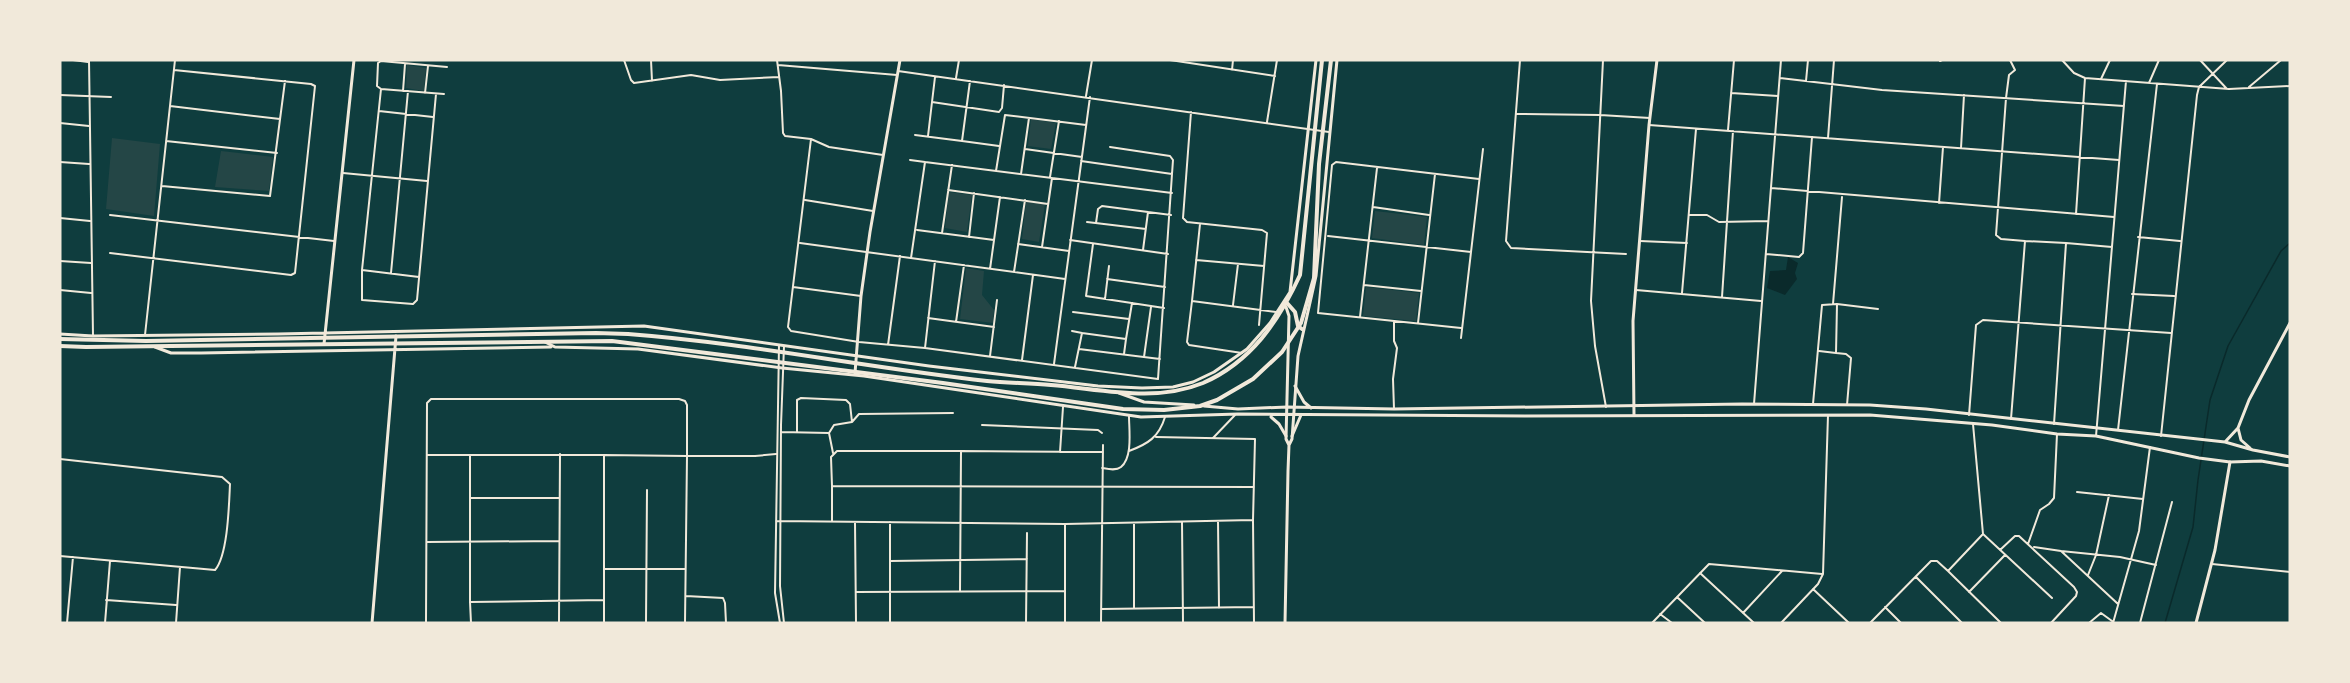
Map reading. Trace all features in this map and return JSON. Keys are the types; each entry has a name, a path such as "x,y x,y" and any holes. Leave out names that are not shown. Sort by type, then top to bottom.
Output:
{"highway":[{"path":"60,339 146,340 324,335 596,333 645,336 989,381 1140,394 1180,390 1223,373 1261,341 1286,305 1300,274 1322,60"},
{"path":"60,346 595,340 687,349 1122,409 1164,410 1200,406 1239,389 1269,366 1282,352 1301,324 1314,278 1319,164 1331,60"},
{"path":"1286,305 1295,312 1298,326 1302,329"}],"main road":[{"path":"324,344 354,60"},
{"path":"855,375 861,296 900,60"},
{"path":"60,334 93,336 324,335 644,326 856,356 1098,386 1158,387 1193,382 1214,372 1242,353 1265,330 1292,286 1316,60"},
{"path":"1292,436 1292,416 1302,329 1316,276 1337,60"},
{"path":"1634,414 1633,321 1656,60"},
{"path":"1286,305 1289,316 1286,436"},
{"path":"2223,442 2238,428 2249,400 2290,323"},
{"path":"372,623 396,336"},
{"path":"544,341 550,347"},
{"path":"154,346 171,352 550,347 638,349 855,375 1141,417 1870,415 2096,436 2187,456 2230,462 2261,461 2290,466"},
{"path":"1295,386 1304,402 1311,408"},
{"path":"1114,392 1143,402 1238,409 1754,404 1906,407 2223,442 2290,457"},
{"path":"1269,415 1279,424 1289,445"},
{"path":"1285,623 1289,445 1301,415"},
{"path":"2238,428 2241,440 2253,450"},
{"path":"2196,623 2212,564 2230,462"}],"street":[{"path":"73,60 89,61 93,336"},
{"path":"145,335 175,60"},
{"path":"624,60 633,83 691,75 720,80 779,77"},
{"path":"651,60 652,81"},
{"path":"777,60 783,133 788,137 811,139 823,146 883,155"},
{"path":"956,79 959,60"},
{"path":"1054,364 1082,159 1092,60"},
{"path":"1170,60 1275,76"},
{"path":"1232,70 1233,60"},
{"path":"1267,124 1277,60"},
{"path":"1520,60 1506,241 1508,245 1511,248 1626,254"},
{"path":"1603,60 1591,301 1592,324 1606,406"},
{"path":"1728,130 1734,60"},
{"path":"1754,404 1781,60"},
{"path":"1806,81 1808,60"},
{"path":"1828,138 1834,60"},
{"path":"2010,60 2015,70 2009,75 2006,98 1996,235 1998,238 2025,241 2112,247"},
{"path":"2062,60 2074,73 2085,78 2227,89 2290,86"},
{"path":"2101,79 2110,60"},
{"path":"2149,83 2159,60"},
{"path":"2200,60 2227,89"},
{"path":"2161,435 2180,241 2199,87 2227,60"},
{"path":"2247,89 2281,60"},
{"path":"444,94 381,88 377,86 378,63 381,61 447,67"},
{"path":"403,91 405,63"},
{"path":"425,93 428,65"},
{"path":"778,65 935,76 1329,132"},
{"path":"110,253 293,275 295,272 315,86 174,70"},
{"path":"928,136 935,76"},
{"path":"1780,78 1964,95 2124,106"},
{"path":"2076,214 2085,78"},
{"path":"162,186 269,196 272,193 285,81"},
{"path":"962,141 970,81"},
{"path":"2096,436 2126,81"},
{"path":"2118,431 2157,84"},
{"path":"932,102 999,112 1002,108 1004,85"},
{"path":"381,88 362,270 361,297 364,300 414,303 417,298 436,94"},
{"path":"391,273 408,91"},
{"path":"1731,93 1778,96"},
{"path":"60,95 111,97"},
{"path":"1961,148 1964,95"},
{"path":"170,106 281,119"},
{"path":"379,111 433,117"},
{"path":"1191,112 1183,218 1184,221 1200,224 1265,231 1268,237 1259,325"},
{"path":"1516,114 1650,118"},
{"path":"996,171 1005,115 1086,125"},
{"path":"1021,174 1029,117"},
{"path":"1042,247 1059,121"},
{"path":"60,123 89,126"},
{"path":"1649,125 2119,160"},
{"path":"1682,293 1696,128"},
{"path":"1722,297 1733,131"},
{"path":"915,135 999,146"},
{"path":"1766,254 1799,257 1802,255 1812,137"},
{"path":"811,139 788,327 791,331 859,342 990,356 1158,379"},
{"path":"166,141 277,153"},
{"path":"1110,147 1170,156 1173,160 1158,387"},
{"path":"1939,203 1943,147"},
{"path":"1024,149 1172,174"},
{"path":"1461,338 1483,149"},
{"path":"910,160 1172,193"},
{"path":"60,162 89,164"},
{"path":"911,258 925,162"},
{"path":"1461,328 1320,314 1317,310 1334,163 1479,178"},
{"path":"942,233 952,165"},
{"path":"1360,317 1377,167"},
{"path":"342,173 427,182"},
{"path":"1418,324 1436,174"},
{"path":"1771,188 1808,193 2115,217"},
{"path":"948,190 1048,204"},
{"path":"969,237 974,193"},
{"path":"1836,353 1835,304 1842,195"},
{"path":"990,269 1000,197"},
{"path":"805,200 874,211"},
{"path":"1014,272 1025,200"},
{"path":"1096,223 1098,209 1101,206 1171,215"},
{"path":"1373,207 1430,215"},
{"path":"1143,250 1148,212"},
{"path":"1690,214 1707,215 1716,221 1727,222 1768,221"},
{"path":"110,215 334,241"},
{"path":"60,219 90,221"},
{"path":"1086,222 1146,229"},
{"path":"1200,224 1187,342 1189,345 1242,353"},
{"path":"915,230 994,240"},
{"path":"1327,236 1471,252"},
{"path":"2138,237 2180,241"},
{"path":"1070,240 1168,254"},
{"path":"1640,241 1687,243"},
{"path":"2012,419 2025,241"},
{"path":"799,243 1065,279"},
{"path":"2054,424 2067,243"},
{"path":"1018,244 1069,251"},
{"path":"1093,244 1086,296 1164,308"},
{"path":"888,345 900,256"},
{"path":"1196,260 1264,267"},
{"path":"60,261 91,263"},
{"path":"925,348 935,261"},
{"path":"1233,305 1238,264"},
{"path":"956,322 964,265"},
{"path":"1105,299 1109,266"},
{"path":"362,270 418,277"},
{"path":"1022,360 1033,275"},
{"path":"1107,279 1165,287"},
{"path":"1364,285 1422,291"},
{"path":"793,287 861,296"},
{"path":"60,290 91,293"},
{"path":"1636,290 1761,301"},
{"path":"2132,294 2175,296"},
{"path":"990,356 997,300"},
{"path":"1192,301 1277,312"},
{"path":"1124,355 1132,303"},
{"path":"1813,404 1821,308 1825,304 1835,304 1878,309"},
{"path":"1144,357 1151,306"},
{"path":"1074,312 1129,319"},
{"path":"928,318 994,327"},
{"path":"1969,415 1976,325 1983,320 2171,333"},
{"path":"1394,321 1397,354 1393,379 1394,409"},
{"path":"1072,331 1126,339"},
{"path":"1075,367 1082,333"},
{"path":"779,345 780,597 784,623"},
{"path":"780,623 775,593 776,453 780,366 784,346"},
{"path":"1078,349 1160,359"},
{"path":"1819,351 1846,354 1851,358 1847,405"},
{"path":"426,623 427,403 431,399 446,398 680,399 685,401 687,405 686,623"},
{"path":"797,432 797,400 801,398 846,400 850,404 852,422"},
{"path":"1060,452 1063,406"},
{"path":"832,521 831,457 833,453 829,433 834,425 852,422 859,414 953,413"},
{"path":"1213,438 1235,415"},
{"path":"1781,623 1813,589 1823,574 1828,415"},
{"path":"1102,468 1120,468 1129,452 1129,416"},
{"path":"1129,452 1156,437 1165,417"},
{"path":"1973,423 1983,534 2052,598"},
{"path":"982,425 1098,430 1102,434"},
{"path":"781,432 829,433"},
{"path":"2028,544 2040,510 2054,498 2057,434"},
{"path":"1156,437 1255,439 1254,623"},
{"path":"1101,623 1103,445"},
{"path":"2089,623 2101,613 2113,622 2139,531 2150,447"},
{"path":"833,453 837,451 1103,452"},
{"path":"960,591 961,451"},
{"path":"427,455 754,456 776,453"},
{"path":"559,623 560,454"},
{"path":"471,455 471,623"},
{"path":"604,455 604,623"},
{"path":"60,459 222,477 229,481 226,524 219,565 212,570 60,556"},
{"path":"832,486 1254,488"},
{"path":"646,623 647,490"},
{"path":"2077,492 2144,499"},
{"path":"2088,575 2096,555 2109,495"},
{"path":"470,498 560,498"},
{"path":"2140,623 2172,502"},
{"path":"776,520 1065,524 1253,520"},
{"path":"1218,521 1219,608"},
{"path":"855,522 856,623"},
{"path":"890,522 890,623"},
{"path":"1182,522 1183,623"},
{"path":"1134,523 1134,608"},
{"path":"1065,524 1065,623"},
{"path":"1026,623 1027,533"},
{"path":"1948,571 1983,534"},
{"path":"2000,550 2017,535 2077,592 2076,596 2051,623"},
{"path":"427,542 559,541"},
{"path":"2032,547 2131,559 2157,565"},
{"path":"2061,551 2118,604"},
{"path":"1970,592 2005,555"},
{"path":"66,623 73,558"},
{"path":"890,561 1027,559"},
{"path":"1870,623 1934,560 2001,623"},
{"path":"105,623 110,561"},
{"path":"1652,623 1707,566 1712,564 1823,574"},
{"path":"2212,564 2290,572"},
{"path":"176,623 180,567"},
{"path":"604,569 686,569"},
{"path":"1743,613 1783,571"},
{"path":"1700,573 1754,623"},
{"path":"1916,577 1962,623"},
{"path":"1813,589 1849,623"},
{"path":"856,592 1065,591"},
{"path":"686,596 723,598 726,623"},
{"path":"1677,597 1704,623"},
{"path":"106,600 176,605"},
{"path":"470,602 604,600"},
{"path":"1101,609 1254,607"},
{"path":"1885,607 1901,623"},
{"path":"1660,614 1672,623"}],"shaded area":[{"path":"407,65 426,68 424,91 406,88"},
{"path":"1031,119 1056,123 1051,149 1028,146"},
{"path":"112,138 160,144 154,216 106,209"},
{"path":"221,151 273,157 269,191 215,187"},
{"path":"949,192 972,195 967,232 945,228"},
{"path":"1026,201 1045,204 1039,242 1022,239"},
{"path":"1375,211 1427,217 1424,245 1372,238"},
{"path":"1788,257 1798,263 1795,273 1797,279 1785,295 1767,288 1770,271 1786,270"},
{"path":"966,268 984,271 982,295 994,310 993,323 960,319"},
{"path":"1366,287 1419,293 1416,321 1363,316"}],"waterway":[{"path":"2165,623 2193,527 2210,400 2228,346 2281,251 2290,243"}]}
